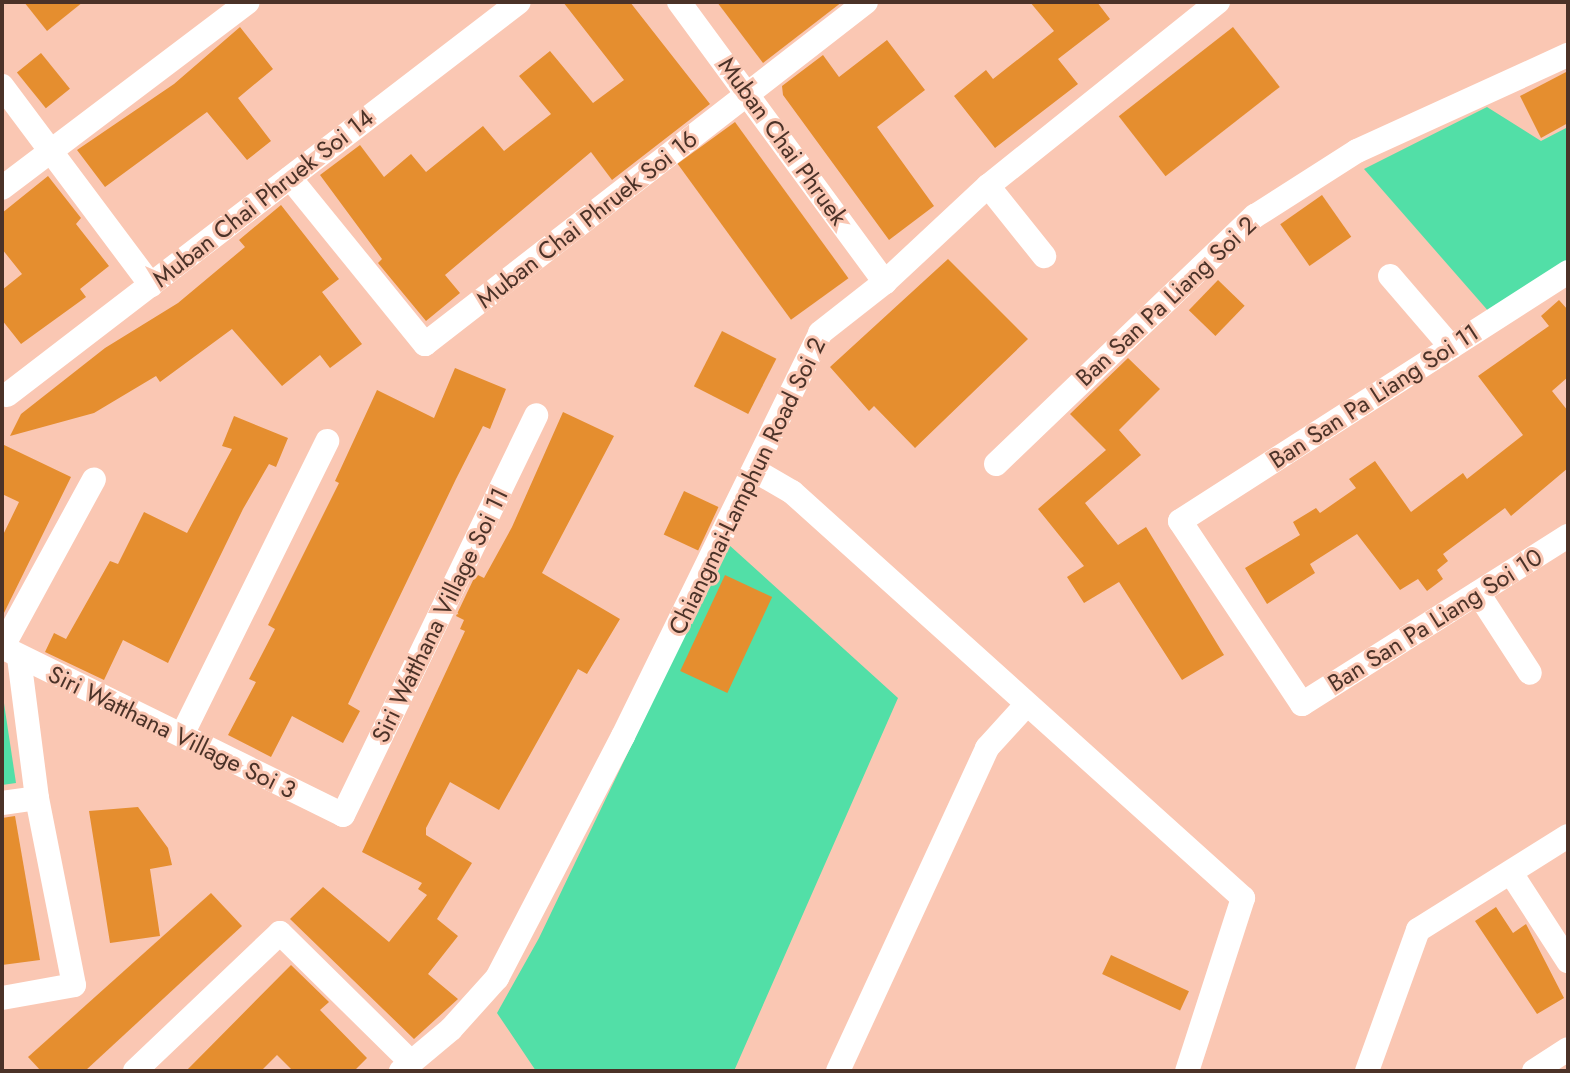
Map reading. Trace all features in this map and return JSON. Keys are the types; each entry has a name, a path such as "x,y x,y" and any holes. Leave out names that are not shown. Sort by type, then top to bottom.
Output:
{"street":[{"path":"2,188 248,2"},
{"name":"Muban Chai Phruek Soi 14","path":"7,395 519,2"},
{"name":"Muban Chai Phruek","path":"679,2 749,93 885,282"},
{"name":"Muban Chai Phruek Soi 16","path":"290,178 425,344 866,2"},
{"name":"Chiangmai-Lamphun Road Soi 2","path":"406,1066 451,1029 497,978 820,333 885,282 988,186 1218,2"},
{"name":"Ban San Pa Liang Soi 2","path":"996,464 1255,216 1357,151 1568,55"},
{"path":"2,86 151,285"},
{"path":"988,186 1044,256"},
{"name":"Ban San Pa Liang Soi 11","path":"1302,704 1180,521 1568,272"},
{"path":"1390,276 1451,347"},
{"name":"Siri Watthana Village Soi 11","path":"343,815 536,415"},
{"path":"182,735 327,441"},
{"path":"754,470 792,492 1243,898 1187,1071"},
{"path":"2,998 74,985 8,651 94,479"},
{"name":"Ban San Pa Liang Soi 10","path":"1302,704 1568,536"},
{"path":"1478,593 1530,673"},
{"name":"Siri Watthana Village Soi 3","path":"8,651 343,815"},
{"path":"838,1071 987,748 1027,704"},
{"path":"2,803 37,798"},
{"path":"1367,1071 1418,930 1568,836"},
{"path":"1511,873 1568,961"},
{"path":"135,1071 280,933 406,1066"},
{"path":"1534,1071 1568,1049"}],"green space":[{"path":"1487,107 1541,141 1568,127 1568,261 1490,313 1364,169"},
{"path":"728,544 898,698 734,1071 536,1071 497,1013 539,938"},
{"path":"2,690 16,783 2,785"}],"building":[{"path":"24,2 83,2 47,31"},
{"path":"563,2 630,2 710,104 612,180 591,152 445,275 460,293 426,321 378,263 382,259 320,175 360,145 384,177 411,154 426,172 483,126 504,151 551,114 519,76 550,51 593,103 624,80"},
{"path":"717,2 842,2 763,63"},
{"path":"1030,2 1097,2 1110,19 1058,59 1078,84 995,148 954,96 986,70 993,79 1054,31"},
{"path":"240,27 273,69 238,98 271,141 247,160 207,112 105,187 77,150 174,84"},
{"path":"1233,27 1280,87 1166,176 1119,116"},
{"path":"887,40 925,90 877,127 934,206 889,240 783,95 782,86 823,55 839,77"},
{"path":"41,53 70,89 46,108 17,73"},
{"path":"1568,71 1568,123 1541,138 1520,96"},
{"path":"735,122 848,278 791,320 678,164"},
{"path":"48,176 81,218 76,224 109,266 80,289 86,297 21,344 2,320 2,290 22,274 2,249 2,213"},
{"path":"1322,195 1351,237 1309,266 1280,224"},
{"path":"281,205 339,279 322,292 362,344 330,368 320,355 282,386 232,329 160,382 156,376 94,413 10,436 21,414 105,348 178,303 245,247 239,240"},
{"path":"948,259 1028,339 915,448 874,406 869,411 830,367"},
{"path":"1218,280 1245,306 1215,336 1189,310"},
{"path":"1559,300 1568,310 1568,377 1552,391 1568,411 1568,468 1511,516 1505,508 1443,554 1448,561 1437,570 1443,579 1427,591 1418,579 1400,590 1357,534 1310,564 1315,573 1267,604 1245,568 1300,535 1293,522 1316,508 1320,513 1356,488 1349,479 1375,461 1411,512 1463,473 1467,479 1523,435 1478,376 1549,326 1541,316"},
{"path":"722,331 776,359 748,414 694,386"},
{"path":"1128,358 1160,389 1119,430 1141,455 1085,503 1118,545 1146,527 1224,655 1182,680 1119,582 1084,603 1067,577 1084,566 1038,509 1106,450 1070,414"},
{"path":"455,368 506,389 490,429 483,426 456,479 348,704 360,711 343,743 292,716 271,757 228,735 256,682 249,679 275,629 268,625 339,483 335,481 377,390 434,418"},
{"path":"563,412 614,436 542,573 620,619 587,674 578,669 499,810 450,782 426,828 426,835 472,863 437,919 458,936 428,974 458,999 414,1039 290,919 323,887 389,942 427,895 418,889 422,883 362,852 465,631 460,629 464,620 456,616 476,574 484,578 512,527"},
{"path":"234,416 288,438 276,467 269,464 243,509 168,663 123,640 104,680 45,652 54,633 66,639 110,561 118,564 144,512 187,533 232,449 222,446"},
{"path":"2,444 71,477 2,617 2,537 19,502 2,494"},
{"path":"684,491 718,507 698,551 664,535"},
{"path":"725,575 772,597 727,693 680,671"},
{"path":"138,807 168,848 172,865 150,869 160,936 110,943 89,811"},
{"path":"15,816 40,960 2,965 2,818"},
{"path":"211,893 242,926 85,1071 41,1071 28,1057"},
{"path":"1496,907 1513,933 1526,924 1564,998 1537,1014 1475,921"},
{"path":"1111,955 1189,991 1180,1010 1102,974"},
{"path":"291,965 329,1002 320,1010 367,1058 354,1071 293,1071 277,1055 261,1071 186,1071"}]}
